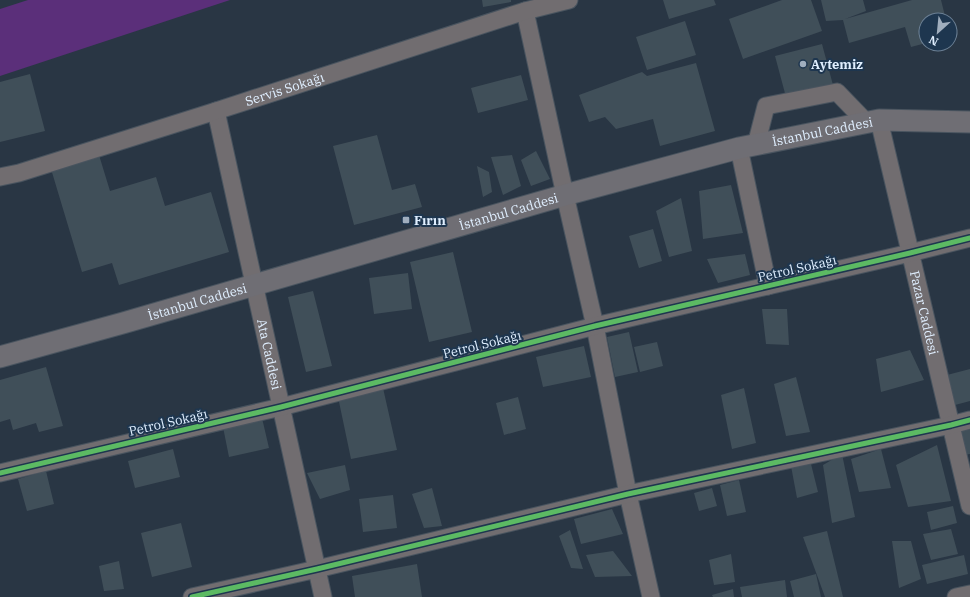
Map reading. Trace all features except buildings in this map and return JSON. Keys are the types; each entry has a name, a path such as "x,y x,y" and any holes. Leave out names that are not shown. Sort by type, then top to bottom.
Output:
{"main road":[{"name":"İstanbul Caddesi","path":"0,357 123,323 565,195 748,147 872,121 965,123"}],"street":[{"name":"Servis Sokağı","path":"0,177 19,173 216,111 525,11 569,0"},
{"path":"525,11 595,326 628,494 651,597"},
{"path":"768,286 748,147 766,106 837,92 872,121"},
{"name":"Ata Caddesi","path":"216,111 323,597"},
{"name":"Pazar Caddesi","path":"872,121 910,253 970,506"},
{"name":"Petrol Sokağı","path":"0,473 281,407 595,326 970,238"},
{"path":"192,597 628,494 970,420"},
{"path":"956,597 970,594"}],"shaded area":[{"path":"28,0 230,0 0,76 0,9"}],"cycle path":[{"path":"0,473 281,407 595,326 970,238"},
{"path":"192,597 317,569 628,494 970,420"}],"place":[{"name":"Aytemiz","path":"803,64"},
{"name":"Fırın","path":"406,220"}]}
